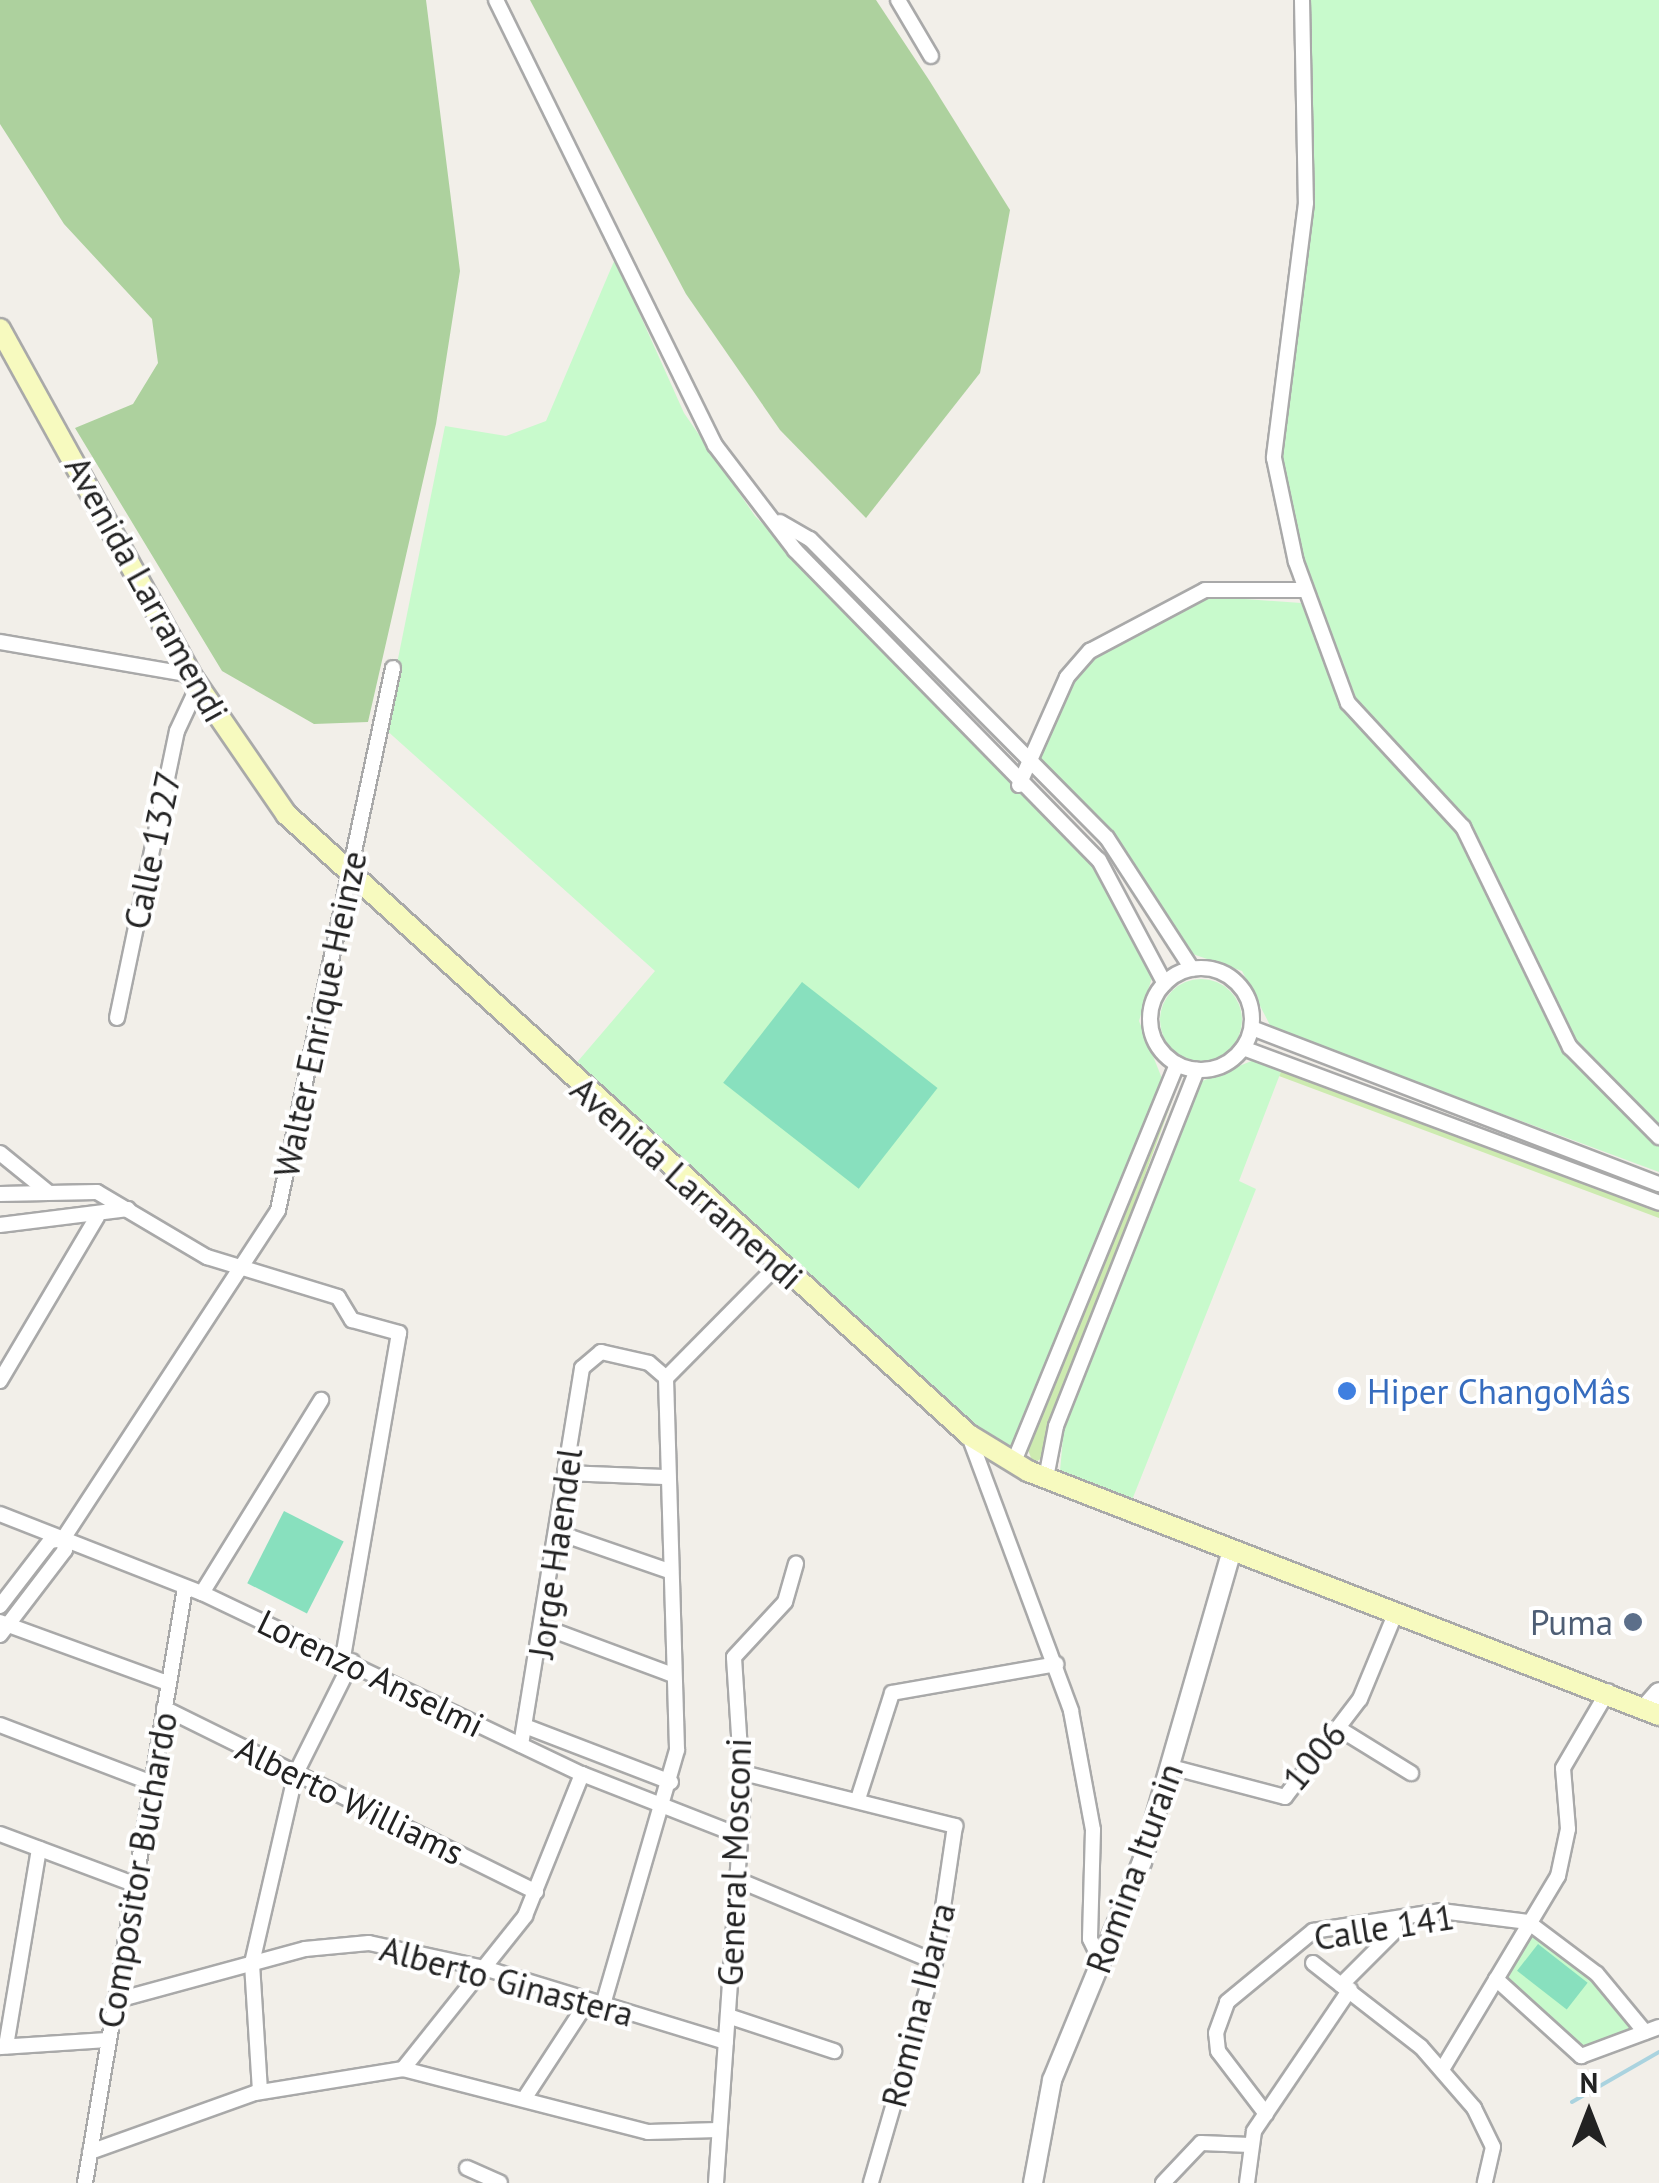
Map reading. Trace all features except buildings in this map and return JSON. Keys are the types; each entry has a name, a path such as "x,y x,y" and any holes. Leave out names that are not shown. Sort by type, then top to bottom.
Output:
{"main road":[{"name":"Avenida Larramendi","path":"0,328 194,681 286,814 348,877 969,1435 1013,1464 1046,1478 1396,1612 1654,1705"}],"street":[{"path":"496,0 684,394 775,519 1019,785 1109,873 1165,984 1152,1031 1178,1064 1198,1070 1244,1048 1252,1028 1237,983 1192,969 1118,851 810,539 775,519"},
{"path":"898,0 930,56"},
{"path":"1302,0 1307,188 1274,458 1305,590 1348,703 1473,842 1570,1048 1659,1137"},
{"path":"1019,785 1032,768 1067,677 1090,651 1205,590 1305,590"},
{"path":"0,642 194,681"},
{"name":"Walter Enrique Heinze","path":"63,1539 240,1269 286,1186 392,668"},
{"name":"Calle 1327","path":"117,1018 177,731 194,681"},
{"path":"1165,984 1192,969"},
{"path":"1252,1028 1659,1184"},
{"path":"1244,1048 1659,1203"},
{"path":"1013,1464 1178,1064"},
{"path":"1046,1478 1056,1426 1198,1070"},
{"path":"0,1153 48,1192"},
{"path":"0,1194 105,1195 240,1269 338,1297 352,1320 399,1333 347,1658 296,1773 252,1963 260,2092"},
{"path":"0,1225 97,1217 128,1209"},
{"path":"0,1381 97,1217"},
{"path":"526,2096 596,2003 671,1782 672,1675 664,1477 666,1378 778,1265"},
{"name":"Jorge Haendel","path":"521,1745 530,1728 565,1472 586,1360 601,1352 649,1363 666,1378"},
{"path":"202,1593 321,1400"},
{"path":"969,1435 1056,1664 1091,1807 1090,1939 1102,1964"},
{"path":"565,1472 664,1477"},
{"name":"Lorenzo Anselmi","path":"0,1514 202,1593 347,1658 582,1774 661,1809 740,1836"},
{"path":"556,1532 669,1570"},
{"path":"0,1606 50,1542 63,1539 65,1550 3,1627 168,1682"},
{"name":"Romina Iturain","path":"1032,2183 1049,2090 1102,1964 1171,1767 1232,1550"},
{"name":"General Mosconi","path":"716,2183 744,1774 734,1657 785,1602 796,1564"},
{"name":"Compositor Buchardo","path":"85,2183 186,1588"},
{"name":"1006","path":"1171,1767 1280,1799 1338,1728 1396,1612"},
{"path":"544,1628 672,1675"},
{"path":"744,1774 859,1796 892,1693 1056,1664"},
{"path":"1443,2068 1565,1855 1565,1761 1608,1691"},
{"name":"Alberto Williams","path":"164,1708 536,1892"},
{"path":"0,1725 152,1783"},
{"path":"530,1728 671,1782"},
{"path":"1338,1728 1411,1773"},
{"path":"403,2069 484,1968 536,1892 582,1774"},
{"name":"Romina Ibarra","path":"859,1796 955,1826 935,1962 871,2183"},
{"path":"0,1834 134,1884"},
{"path":"39,1849 3,2047 108,2040"},
{"path":"738,1880 935,1962"},
{"name":"Calle 141","path":"1266,2114 1216,2046 1227,2002 1306,1934 1451,1912 1528,1922"},
{"path":"1247,2183 1250,2145 1266,2114 1345,1987 1395,1932 1395,1920"},
{"path":"1496,1979 1581,2056 1652,2030 1597,1974 1528,1922"},
{"name":"Alberto Ginastera","path":"114,2001 252,1963 368,1943 484,1968 726,2042"},
{"path":"1313,1962 1443,2068 1490,2132 1485,2183"},
{"path":"728,2016 834,2051"},
{"path":"90,2152 260,2092 403,2069 526,2096 648,2132 718,2130"},
{"path":"1163,2183 1200,2143 1250,2145"},
{"path":"466,2168 500,2183"}],"green space":[{"path":"0,0 426,0 460,271 436,424 368,722 314,724 222,671 75,428 133,404 158,363 152,319 64,224 0,124"},
{"path":"530,0 876,0 929,80 1010,210 980,373 866,518 780,430 686,294"},
{"path":"1309,0 1659,0 1659,1127 1575,1044 1469,824 1360,709 1291,525 1281,461 1312,202"},
{"path":"615,259 684,413 755,516 1097,870 1153,974 1139,1021 1163,1081 1011,1449 963,1422 573,1067 655,971 384,728 445,426 506,436 546,421"},
{"path":"1203,596 1301,603 1342,705 1466,842 1559,1041 1659,1146 1659,1172 1272,1029 1242,971 1181,950 1123,848 1040,760 1067,690 1093,656"},
{"path":"1201,979 1217,982 1230,991 1239,1004 1239,1036 1230,1049 1217,1058 1201,1061 1185,1058 1172,1049 1163,1036 1160,1020 1163,1004 1172,991 1185,982"},
{"path":"802,982 938,1088 859,1189 723,1083"},
{"path":"1254,1060 1282,1069 1239,1181 1256,1189 1132,1500 1060,1471 1064,1426 1200,1082"},
{"path":"1282,1069 1659,1212 1659,1218 1279,1076"},
{"path":"1180,1079 1041,1459 1033,1463 1028,1450"},
{"path":"284,1511 344,1541 307,1614 247,1583"},
{"path":"1529,1929 1599,1982 1638,2028 1586,2050 1507,1982"},
{"path":"1538,1944 1588,1983 1567,2010 1517,1971"}],"waterway":[{"path":"1572,2102 1659,2052"}],"place":[{"name":"Hiper ChangoMâs","path":"1347,1391"},
{"name":"Puma","path":"1633,1622"}]}
